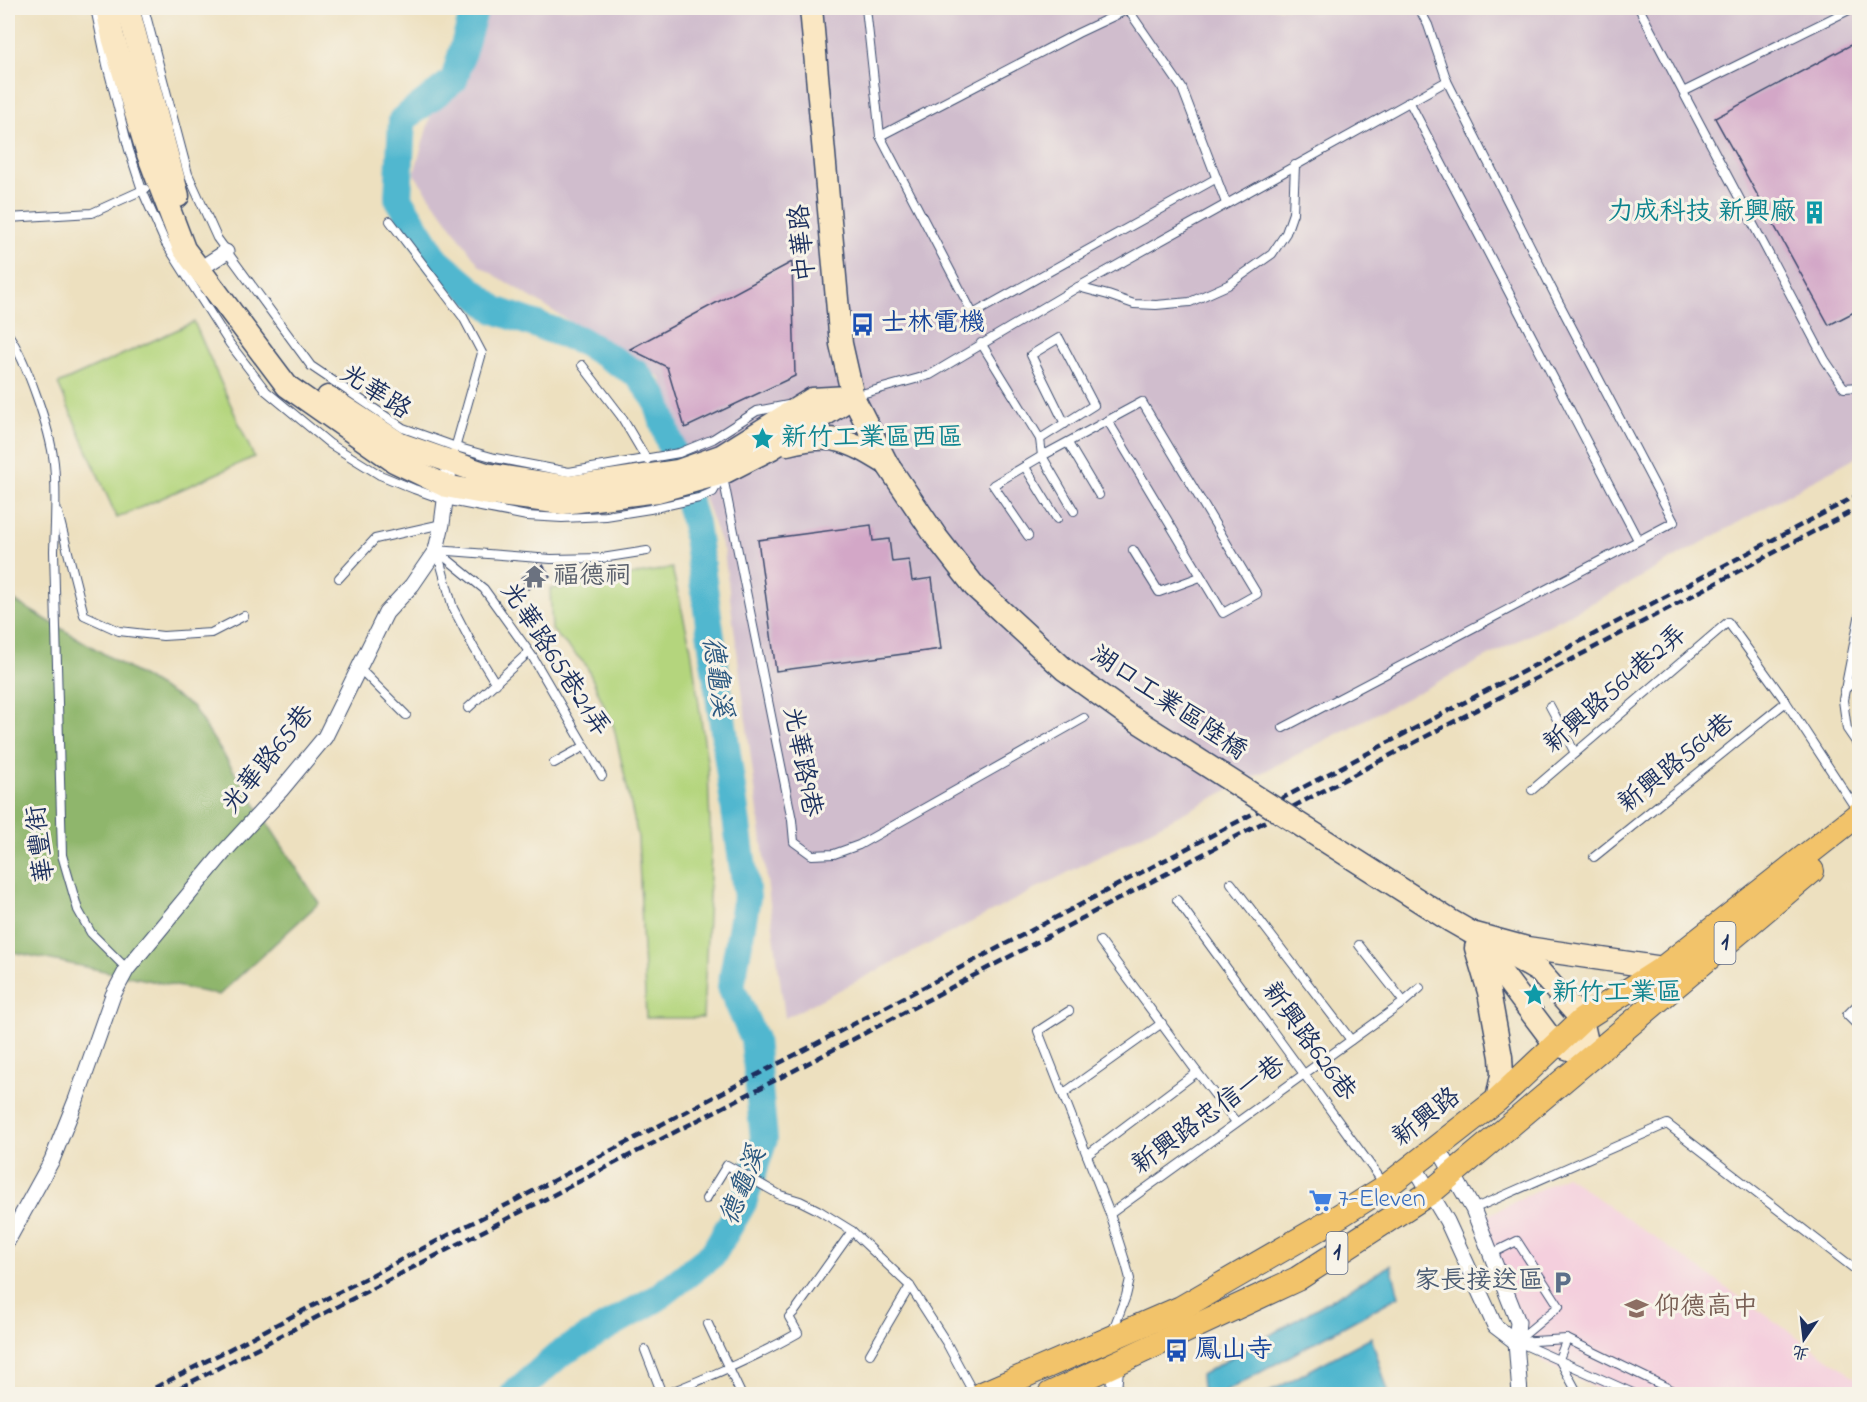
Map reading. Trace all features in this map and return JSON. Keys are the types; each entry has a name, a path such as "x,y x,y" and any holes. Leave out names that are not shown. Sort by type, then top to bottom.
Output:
{"main road":[{"name":"新興路","path":"1050,1395 1181,1308 1387,1186 1497,1100 1582,1020 1663,968 1859,813"},
{"name":"新興路","path":"982,1395 1113,1353 1297,1279 1431,1192 1454,1174 1590,1056 1860,831"}],"street":[{"name":"光華路","path":"107,8 116,48 148,154 166,182 194,245 217,258 298,377 400,444 453,454 486,474 570,487 657,476 723,473 772,448 853,397"},
{"name":"中華路","path":"811,8 841,344 853,397 887,464"},
{"name":"光華路","path":"138,13 166,182 184,249 287,386 394,461 445,493 483,493 563,502 657,476"},
{"name":"光華路","path":"689,475 812,399 853,397"},
{"path":"772,448 823,437 858,446 887,464"},
{"name":"光華路65巷","path":"127,969 224,852 281,790 325,737 386,613 412,585 436,550 453,454"},
{"name":"湖口工業區陸橋","path":"887,464 937,538 975,588 1064,669 1128,715 1472,933"},
{"path":"1472,933 1527,948 1663,968"},
{"path":"1472,933 1540,972 1582,1020 1590,1056"},
{"path":"1472,933 1555,1044 1590,1056"},
{"path":"1472,933 1489,992 1501,1057 1502,1075 1497,1100"},
{"path":"8,1240 52,1160 113,995 127,969"},
{"path":"1437,1146 1473,1209 1518,1322 1516,1342 1520,1395"},
{"path":"1413,1164 1447,1221 1495,1326 1516,1342"},
{"path":"1113,1353 1113,1395"}],"lane":[{"name":"光華路","path":"95,8 126,139 166,182"},
{"path":"866,8 880,136 973,314 1217,178"},
{"path":"880,136 1129,8 1182,88 1226,203"},
{"path":"1283,728 1674,522 1558,301 1447,81 1428,25 1419,8"},
{"path":"1639,8 1825,360 1844,387 1860,387"},
{"path":"1683,92 1853,8"},
{"path":"853,397 930,375 1078,287 1447,81"},
{"path":"1409,102 1638,540"},
{"path":"1078,287 1134,304 1156,305 1190,302 1228,285 1272,254 1286,233 1293,213 1295,165"},
{"path":"8,218 92,213 166,182"},
{"path":"390,221 463,317 482,353 453,454"},
{"name":"華豐街","path":"8,334 18,350 47,434 54,462 54,551 62,855 78,910 91,933 127,969"},
{"path":"1040,439 1065,424 1094,405 1059,338 1030,355 1065,424"},
{"path":"981,343 1040,439 1042,456 1074,512"},
{"path":"582,365 621,416 657,476"},
{"path":"1028,536 993,485 1042,456 1068,443 1108,420 1142,402 1257,594 1223,613 1108,420"},
{"path":"1068,443 1099,495"},
{"path":"1025,467 1057,519"},
{"name":"光華路9巷","path":"723,473 744,588 792,820 794,842 812,855 834,854 859,845 1084,718"},
{"name":"光華路","path":"657,476 689,475"},
{"path":"55,502 84,615 119,631 163,636 211,633 244,616"},
{"path":"339,578 375,539 442,524"},
{"path":"496,684 453,608 436,550 551,559 602,558 647,551"},
{"name":"光華路65巷21弄","path":"436,550 484,590 529,652 602,776"},
{"path":"1133,550 1159,592 1200,577"},
{"path":"1860,613 1843,700 1847,729 1860,748"},
{"name":"新興路564巷2弄","path":"1532,790 1728,622 1786,702"},
{"path":"468,708 529,652"},
{"path":"360,669 406,715"},
{"path":"1844,690 1860,677"},
{"path":"1786,702 1859,813"},
{"name":"新興路564巷","path":"1594,857 1786,702"},
{"path":"1550,706 1575,753"},
{"path":"554,763 585,746"},
{"path":"1232,883 1351,1040"},
{"name":"新興路626巷","path":"1177,900 1403,1210"},
{"path":"1100,941 1236,1122"},
{"path":"1359,945 1404,1002"},
{"name":"新興路忠信一巷","path":"1110,1214 1404,1002 1420,988"},
{"path":"1860,1002 1847,1015 1860,1028"},
{"path":"1070,1011 1038,1031 1110,1214 1130,1279 1113,1353"},
{"path":"1064,1093 1162,1023"},
{"path":"1087,1155 1197,1072"},
{"path":"1473,1209 1667,1124 1860,1273"},
{"path":"706,1199 727,1165 780,1195 818,1210 852,1231 910,1286 946,1342 974,1395"},
{"path":"645,1350 664,1395 729,1369 772,1348 798,1333 789,1317 852,1231"},
{"path":"1491,1254 1517,1241 1559,1306 1516,1342"},
{"path":"870,1354 910,1286"},
{"path":"708,1324 741,1395"},
{"path":"1516,1342 1567,1339 1680,1395"},
{"path":"1558,1359 1567,1339"},
{"path":"1516,1342 1635,1395"},
{"path":"1558,1359 1578,1395"}],"shaded area":[{"path":"461,8 1859,8 1859,455 1621,588 785,1018 724,552 660,377 480,266 414,174"},
{"name":"仰德高中","path":"1566,1176 1859,1380 1859,1394 1607,1394 1542,1362 1476,1221"}],"green space":[{"path":"194,322 254,457 117,518 58,384"},
{"path":"672,568 691,649 708,768 711,855 703,1018 646,1018 638,837 614,728 586,665 552,630 550,589"},
{"path":"8,597 192,706 319,903 219,995 8,951"}],"water":[{"path":"1391,1265 1399,1296 1221,1394 1208,1394 1202,1388 1201,1375"},
{"path":"1371,1337 1389,1394 1266,1394"}],"building":[{"name":"力成科技 新興廠","path":"1860,40 1860,309 1829,325 1715,118"},
{"path":"792,262 795,376 685,428 667,367 630,349"},
{"path":"871,525 873,541 889,539 892,562 909,560 912,581 932,578 941,649 776,671 758,540"},
{"name":"福德祠","path":"543,565 550,577 528,589 521,578"}],"waterway":[{"name":"德龜溪","path":"475,8 454,80 402,120 398,198 437,261 495,310 580,340 637,374 656,399 695,523 747,897 731,987 754,1039 764,1139 743,1203 713,1254 657,1298 561,1353 514,1394"}],"railway":[{"path":"143,1394 789,1058 1860,494"},
{"path":"168,1394 795,1070 1860,507"}],"place":[{"name":"力成科技 新興廠","path":"1814,213"},
{"name":"士林電機","path":"863,324"},
{"name":"新竹工業區西區","path":"763,439"},
{"name":"福德祠","path":"535,577"},
{"name":"新竹工業區","path":"1534,994"},
{"name":"7-Eleven","path":"1320,1200"},
{"name":"家長接送區","path":"1562,1282"},
{"name":"仰德高中","path":"1636,1308"},
{"name":"鳳山寺","path":"1177,1351"}]}
